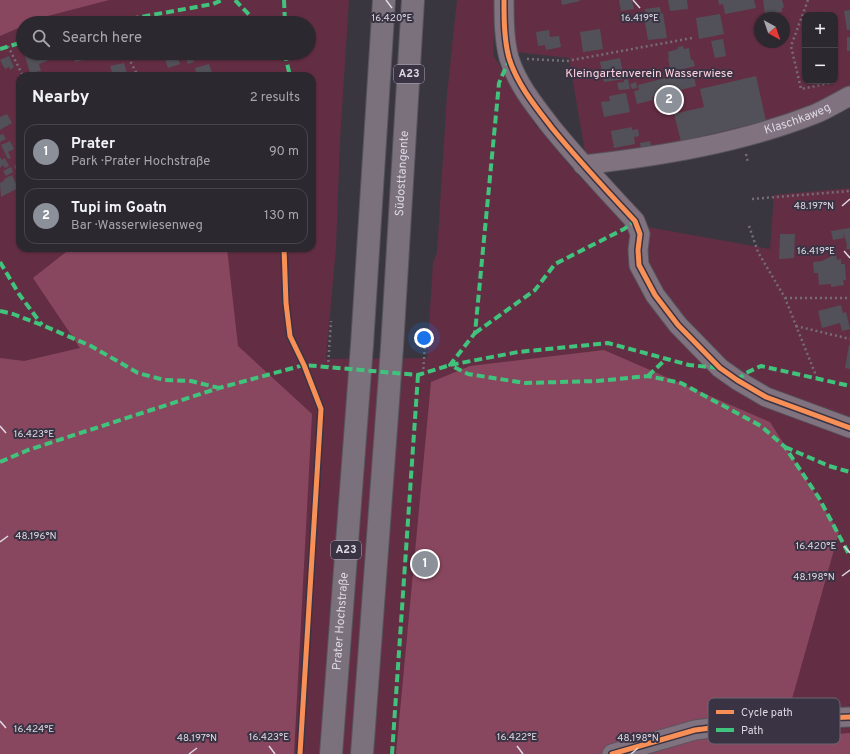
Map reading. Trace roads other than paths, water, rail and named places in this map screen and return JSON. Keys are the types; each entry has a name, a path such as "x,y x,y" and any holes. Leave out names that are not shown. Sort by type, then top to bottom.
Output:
{"highway":[{"name":"Prater Hochstraße","path":"331,754 362,345 384,0"},
{"name":"Südosttangente","path":"362,754 392,347 413,0"}],"street":[{"path":"504,0 506,37 510,58 519,81 531,102 568,148 635,221 640,234 638,250 639,265 655,296 678,325 720,368 766,397 850,428"},
{"name":"Klaschkaweg","path":"583,165 645,157 744,137 816,113 850,96"},
{"path":"840,717 850,717"},
{"path":"612,754 695,730 708,728"}],"place":[{"name":"Tupi im Goatn","path":"669,100"},
{"name":"Prater","path":"425,564"}],"park label":[{"name":"Kleingartenverein Wasserwiese","path":"649,74"}]}
